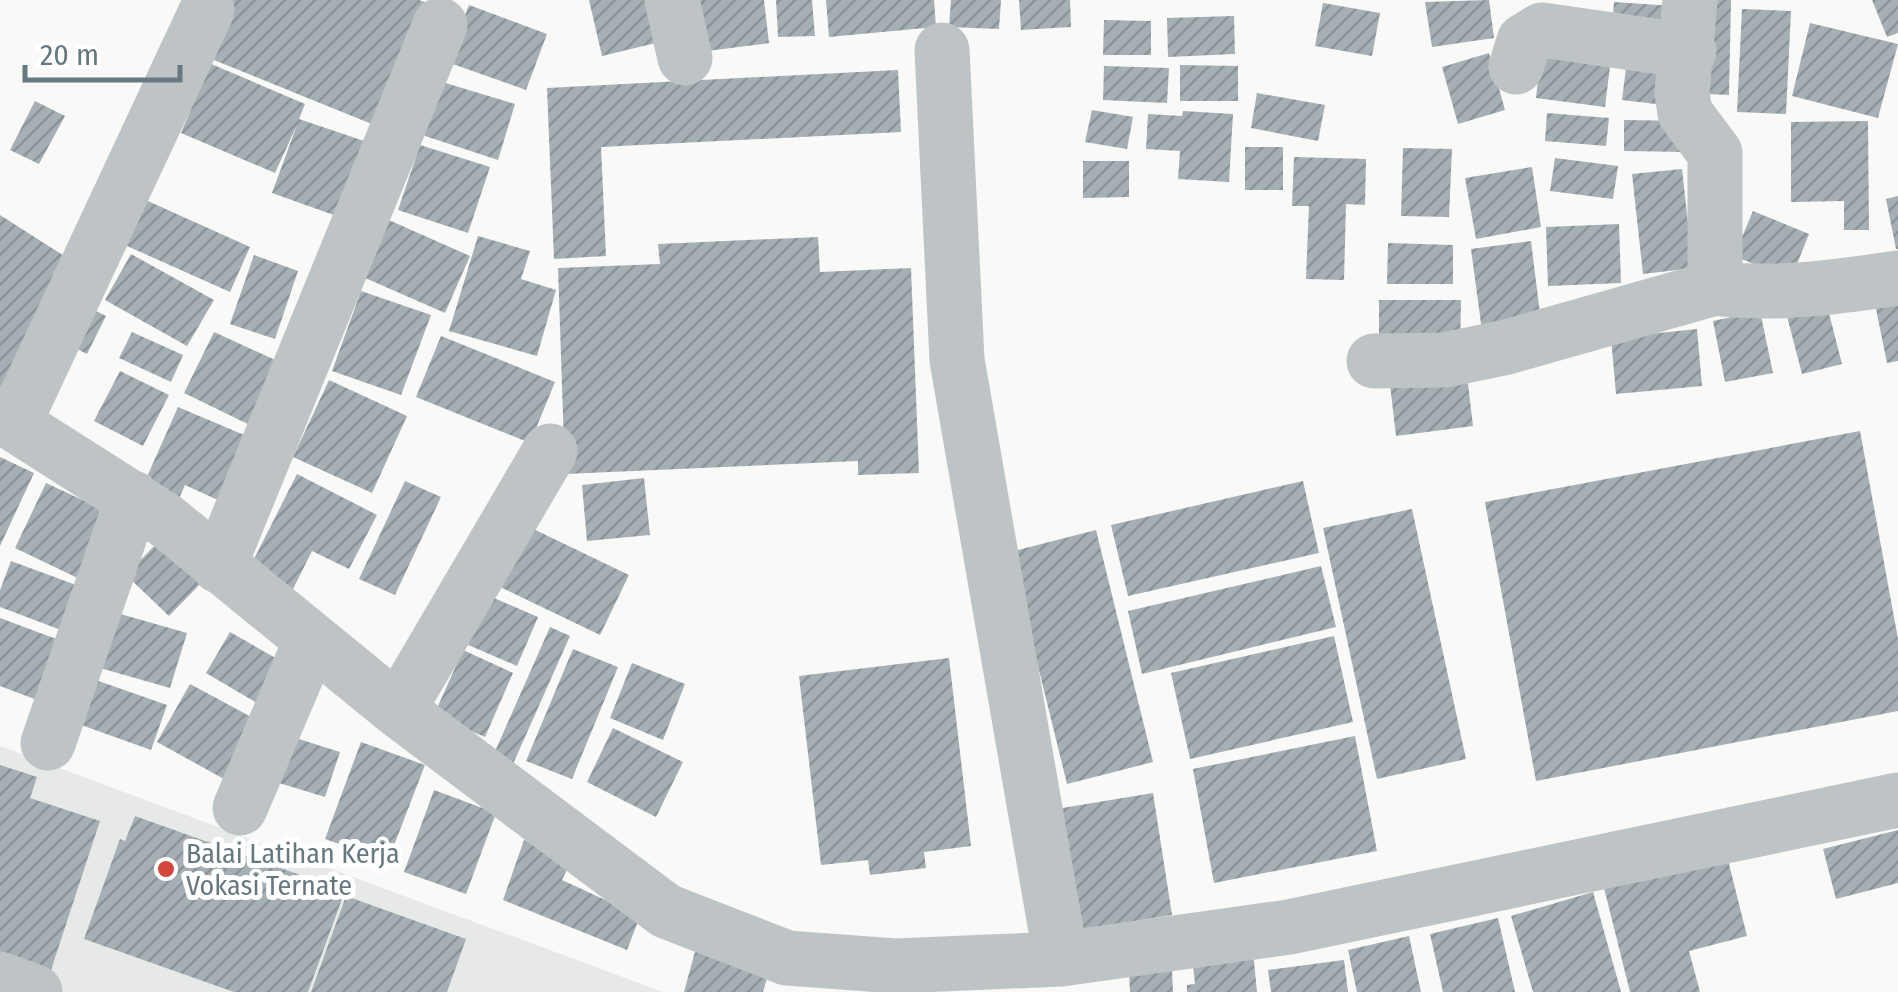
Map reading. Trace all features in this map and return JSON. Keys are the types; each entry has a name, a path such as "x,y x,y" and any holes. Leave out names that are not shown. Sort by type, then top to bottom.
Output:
{"street":[{"path":"672,0 684,58"},
{"path":"208,10 7,419 133,498 398,710 666,910 785,975 1060,959 1289,927 1898,800"},
{"path":"219,566 440,25"},
{"path":"1516,67 1524,41 1542,30 1690,26 1682,92 1685,112 1715,153 1715,288"},
{"path":"942,50 958,360 1060,959"},
{"path":"1374,361 1445,360 1507,347 1715,288 1752,292 1820,289 1898,278"},
{"path":"398,710 550,451"},
{"path":"48,743 133,498"},
{"path":"240,808 311,641"},
{"path":"0,979 35,992"}],"shaded area":[{"name":"Balai Latihan Kerja Vokasi Ternate","path":"0,746 663,992 0,992"}],"building":[{"path":"223,0 419,0 434,6 384,129 209,58"},
{"path":"589,0 654,0 664,41 602,56"},
{"path":"693,0 764,0 769,43 700,52"},
{"path":"776,0 812,0 815,36 778,37"},
{"path":"826,0 934,0 936,27 829,37"},
{"path":"951,0 1001,0 999,29 949,27"},
{"path":"1019,0 1070,0 1071,27 1021,30"},
{"path":"1489,0 1494,38 1432,47 1425,2"},
{"path":"1707,0 1731,0 1729,95 1706,94"},
{"path":"1872,0 1898,0 1898,33 1887,37"},
{"path":"1614,2 1673,6 1671,36 1612,31"},
{"path":"1323,3 1380,13 1372,56 1315,46"},
{"path":"469,5 547,34 526,90 447,62"},
{"path":"1742,9 1791,11 1786,114 1737,112"},
{"path":"1234,16 1235,54 1168,57 1167,18"},
{"path":"1104,20 1151,21 1151,55 1103,55"},
{"path":"1810,23 1898,44 1878,118 1792,96"},
{"path":"1543,34 1613,42 1605,107 1536,98"},
{"path":"1629,44 1670,49 1664,105 1622,100"},
{"path":"1489,53 1505,110 1458,124 1442,67"},
{"path":"195,57 305,104 299,119 370,143 342,218 272,193 297,125 275,173 181,133 197,95"},
{"path":"1180,65 1238,66 1238,101 1180,101"},
{"path":"1104,66 1169,68 1167,103 1103,100"},
{"path":"898,70 901,132 601,147 606,256 554,259 547,88"},
{"path":"439,81 515,104 498,160 422,135"},
{"path":"1257,93 1325,105 1318,141 1251,128"},
{"path":"35,101 65,116 39,164 10,150"},
{"path":"1092,110 1133,117 1127,149 1085,142"},
{"path":"1183,111 1233,114 1229,182 1178,179 1180,151 1146,149 1148,114 1182,116"},
{"path":"1547,113 1609,118 1606,146 1545,141"},
{"path":"1624,120 1688,121 1687,152 1624,151"},
{"path":"1868,121 1869,230 1844,230 1844,201 1791,202 1791,122"},
{"path":"420,145 490,167 468,233 398,210"},
{"path":"1245,147 1283,147 1283,190 1245,190"},
{"path":"1403,148 1452,149 1449,217 1401,216"},
{"path":"1294,157 1366,159 1365,205 1346,204 1344,280 1306,279 1309,206 1292,206"},
{"path":"1555,158 1618,166 1613,199 1550,191"},
{"path":"1083,161 1129,161 1129,197 1083,198"},
{"path":"1532,167 1541,227 1476,239 1465,178"},
{"path":"1682,169 1693,268 1643,274 1632,174"},
{"path":"1898,196 1898,249 1896,249 1886,199"},
{"path":"139,197 250,247 230,292 118,242"},
{"path":"1753,211 1809,234 1791,279 1734,256"},
{"path":"0,215 80,266 0,391"},
{"path":"382,217 470,256 445,313 356,274"},
{"path":"1619,224 1621,283 1548,286 1546,227"},
{"path":"478,236 530,251 521,279 556,290 537,356 449,331"},
{"path":"818,237 820,272 911,268 919,473 858,475 858,461 565,474 558,268 660,264 658,244"},
{"path":"1531,241 1541,322 1482,331 1471,249"},
{"path":"1388,243 1453,245 1453,284 1387,284"},
{"path":"131,254 214,300 187,346 105,300"},
{"path":"254,255 298,271 275,339 230,324"},
{"path":"1898,288 1898,361 1887,363 1873,294"},
{"path":"1823,290 1842,364 1802,374 1783,301"},
{"path":"361,291 431,315 401,395 332,371"},
{"path":"1379,300 1461,300 1460,353 1379,352"},
{"path":"78,302 106,316 87,354 59,340"},
{"path":"1760,311 1773,373 1725,382 1713,321"},
{"path":"1697,329 1702,386 1616,394 1611,338"},
{"path":"132,332 183,355 171,382 119,358"},
{"path":"214,332 286,365 256,428 184,393"},
{"path":"441,336 555,382 530,443 416,397"},
{"path":"1466,367 1473,426 1396,436 1389,376"},
{"path":"120,371 169,395 143,446 94,421"},
{"path":"329,380 407,416 372,493 293,457"},
{"path":"178,407 261,442 233,507 185,485 177,503 142,488"},
{"path":"1860,431 1898,639 1898,711 1536,781 1485,502"},
{"path":"0,457 34,473 0,546"},
{"path":"297,474 377,515 349,569 312,551 292,591 249,569"},
{"path":"644,478 650,535 587,541 582,485"},
{"path":"405,481 441,497 395,595 359,579"},
{"path":"1303,481 1319,553 1128,596 1111,525"},
{"path":"46,483 119,517 88,583 15,548"},
{"path":"1412,509 1466,759 1377,779 1323,528"},
{"path":"523,524 629,575 600,635 494,584"},
{"path":"1096,530 1153,762 1067,784 1010,552"},
{"path":"159,541 202,582 169,616 126,575"},
{"path":"11,561 87,589 69,633 0,607 0,590"},
{"path":"1321,566 1336,627 1142,674 1128,611"},
{"path":"480,592 538,617 517,666 459,641"},
{"path":"117,613 187,633 170,688 100,668"},
{"path":"0,618 67,643 45,703 0,686"},
{"path":"550,627 570,636 513,764 493,756"},
{"path":"230,632 286,664 262,706 206,673"},
{"path":"1334,636 1353,722 1190,759 1171,673"},
{"path":"573,649 618,667 572,779 526,761"},
{"path":"463,650 513,673 485,737 434,715"},
{"path":"949,658 971,846 924,852 926,868 870,875 868,860 821,865 799,676"},
{"path":"632,663 685,684 663,740 610,718"},
{"path":"90,678 167,705 151,750 73,722"},
{"path":"190,684 266,725 233,784 157,742"},
{"path":"613,728 683,762 656,817 587,782"},
{"path":"280,733 340,752 325,797 266,779"},
{"path":"1355,736 1377,851 1214,883 1193,769"},
{"path":"361,742 425,765 388,861 325,839"},
{"path":"0,765 37,777 30,798 100,821 49,976 0,960"},
{"path":"434,790 496,813 466,894 404,872"},
{"path":"1153,793 1172,915 1074,931 1056,809"},
{"path":"135,816 345,891 308,992 234,992 84,939 120,839 125,841"},
{"path":"1898,830 1898,883 1836,899 1823,849"},
{"path":"524,840 571,861 562,880 640,916 627,950 503,900"},
{"path":"1727,856 1747,936 1689,951 1700,992 1630,992 1604,888"},
{"path":"1593,892 1621,992 1533,992 1511,916"},
{"path":"346,896 466,939 447,992 311,992"},
{"path":"1498,918 1515,992 1443,992 1430,934"},
{"path":"1409,936 1421,992 1357,992 1348,950"},
{"path":"696,948 770,968 763,992 684,992"},
{"path":"1253,951 1257,992 1187,992 1187,985 1195,984 1192,957"},
{"path":"1344,960 1348,992 1271,992 1268,970"},
{"path":"1172,970 1173,992 1130,992 1129,972"}],"place":[{"name":"Balai Latihan Kerja Vokasi Ternate","path":"166,869"}]}
